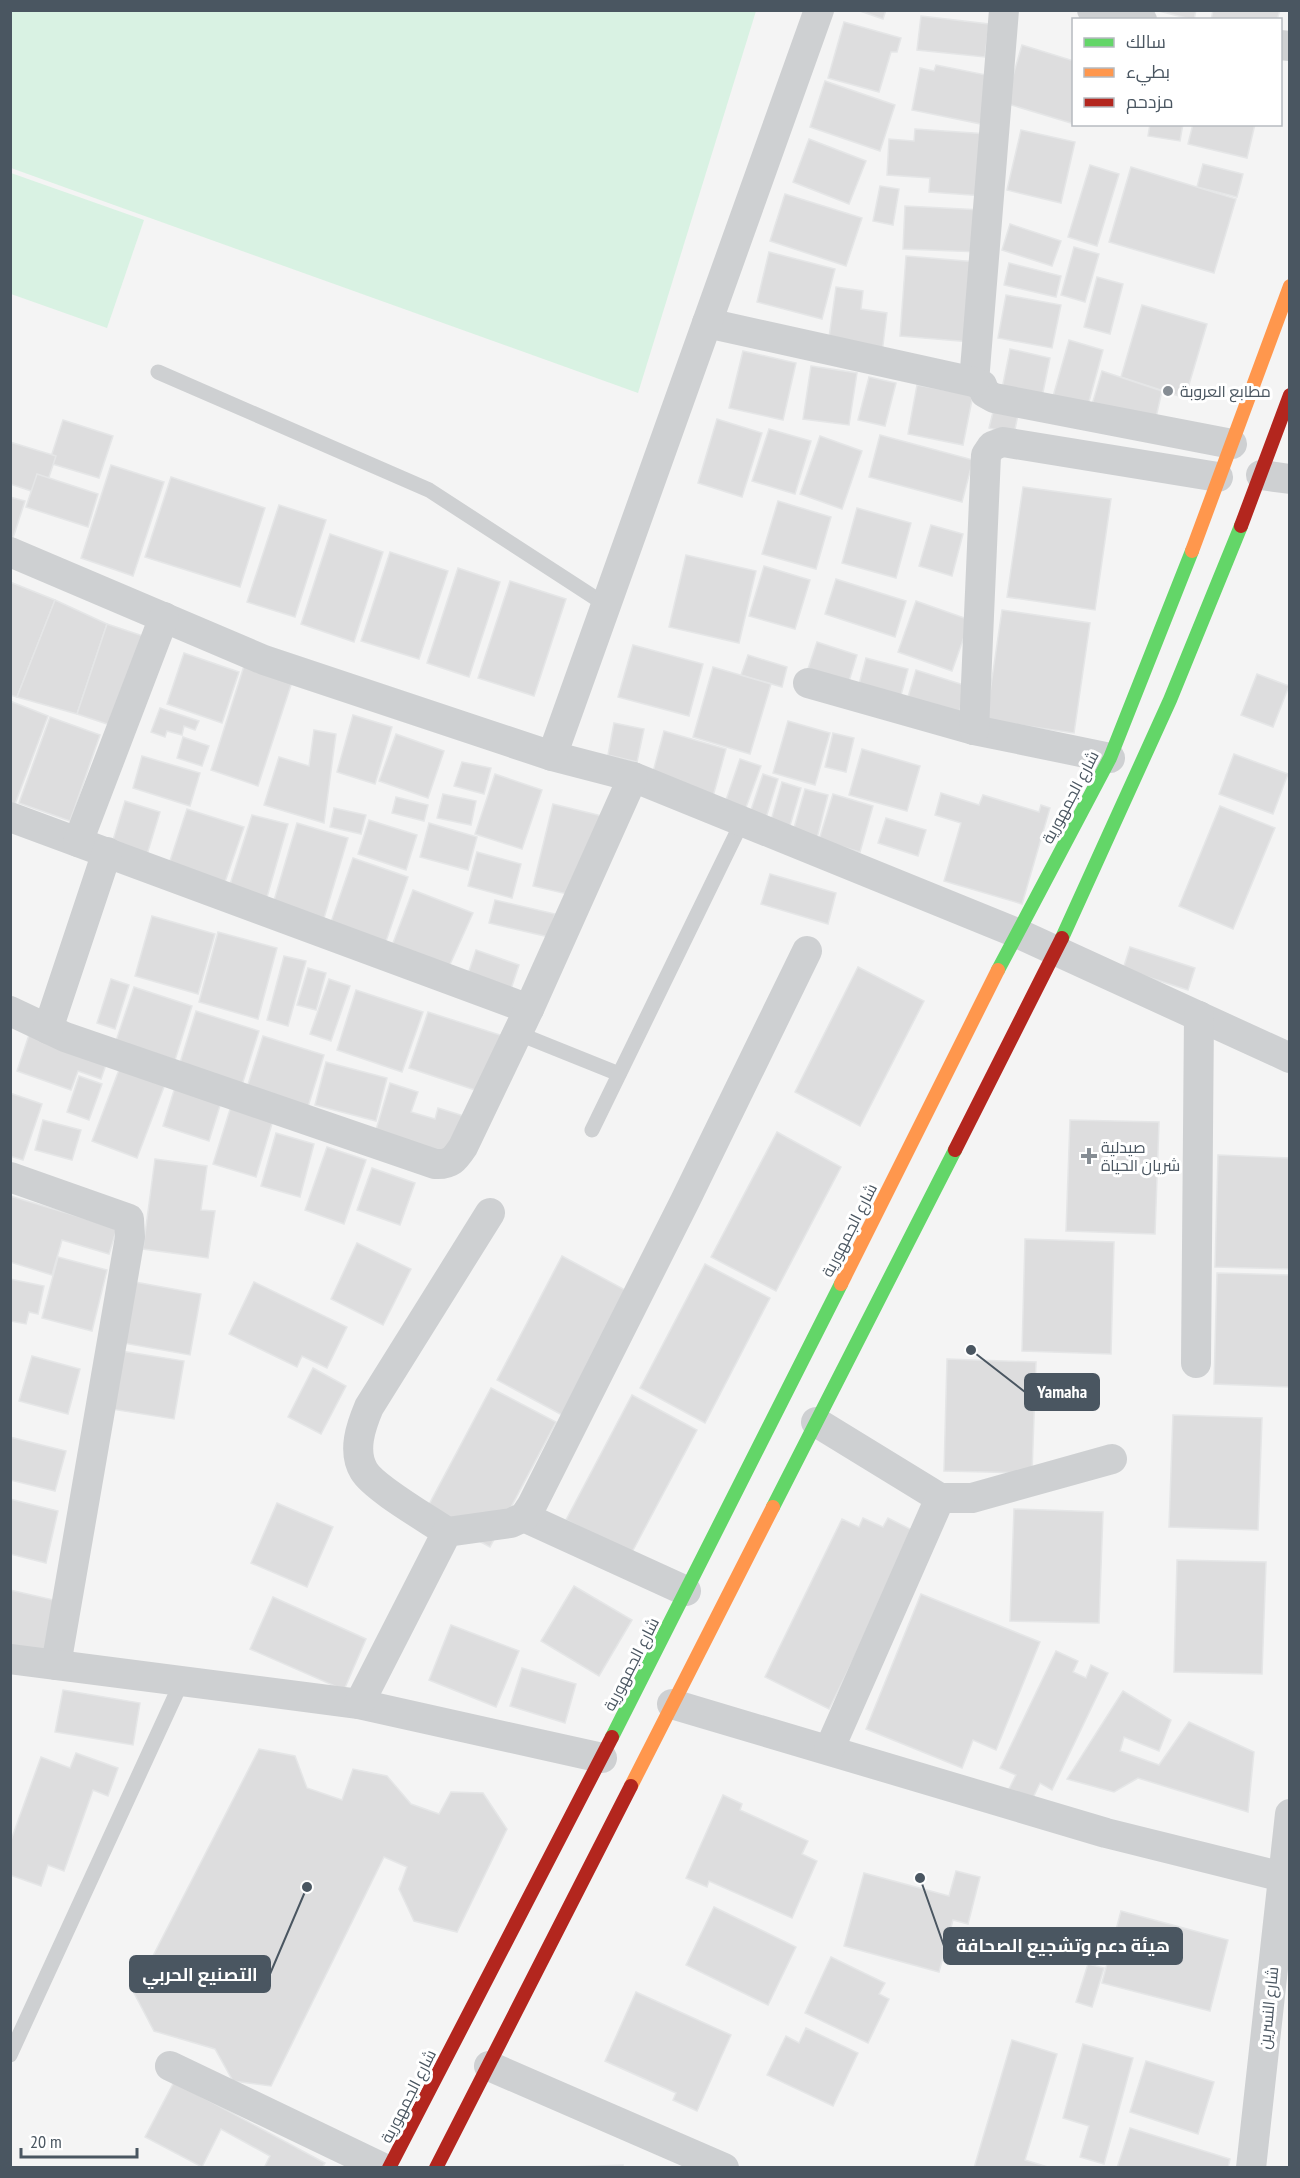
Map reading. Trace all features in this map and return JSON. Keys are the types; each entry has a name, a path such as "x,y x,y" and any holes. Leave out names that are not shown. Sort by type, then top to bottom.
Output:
{"main road":[{"name":"شارع الجمهورية","path":"389,2168 602,1758 1017,933 1110,758 1161,633 1290,286"},
{"path":"436,2168 1056,951 1275,477 1290,395"}],"street":[{"path":"552,756 819,10"},
{"path":"974,382 1004,10"},
{"path":"1092,10 1132,18"},
{"path":"707,322 982,384 985,393 994,398 1232,444"},
{"path":"974,730 986,455 992,446 1003,442 1218,477"},
{"path":"10,552 264,660 552,756 633,777 1017,933 1199,1016 1286,1050"},
{"path":"78,842 164,617"},
{"path":"808,683 974,730 1110,758"},
{"path":"12,1016 65,1037 435,1164 446,1164 455,1160 463,1147 523,1021 633,777"},
{"path":"10,817 107,852 523,1021"},
{"path":"48,1029 107,852"},
{"path":"490,1213 369,1407 360,1429 358,1449 364,1471 380,1487 447,1532 511,1523 524,1517 685,1201 807,951"},
{"path":"1196,1363 1199,1016"},
{"path":"10,1177 129,1219 130,1237 56,1665"},
{"path":"816,1422 940,1498 972,1498 1112,1460"},
{"path":"829,1750 940,1498"},
{"path":"524,1517 686,1591"},
{"path":"359,1704 447,1532"},
{"path":"10,1659 359,1704 602,1758"},
{"path":"672,1704 1095,1830 1282,1877"},
{"name":"شارع النسرين","path":"1251,2168 1290,1814"},
{"path":"170,2066 383,2168"},
{"path":"489,2066 724,2168"}],"lane":[{"path":"158,372 429,490 606,605"},
{"path":"592,1130 742,822"},
{"path":"523,1021 619,1074"},
{"path":"10,2055 182,1681"}],"green space":[{"path":"10,11 756,11 638,393 11,168"},
{"path":"11,173 144,220 107,328 11,294"}],"building":[{"path":"857,10 886,10 883,19"},
{"path":"1155,10 1196,10 1194,18"},
{"path":"1213,10 1280,10 1278,18 1211,18"},
{"path":"921,16 989,24 985,57 917,50"},
{"path":"844,22 901,38 897,52 891,52 879,92 828,78"},
{"path":"1022,45 1072,60 1072,123 1005,103"},
{"path":"936,65 991,76 981,124 912,110 920,68 934,71"},
{"path":"825,81 895,105 880,151 810,127"},
{"path":"1150,126 1183,126 1180,141 1148,136"},
{"path":"1192,126 1255,126 1247,158 1188,144"},
{"path":"915,129 988,134 984,196 929,192 930,178 887,175 889,139 914,141"},
{"path":"1021,130 1075,142 1061,203 1007,190"},
{"path":"809,139 866,161 849,204 793,182"},
{"path":"1203,164 1243,174 1237,197 1197,187"},
{"path":"1090,165 1119,174 1097,246 1068,237"},
{"path":"1131,167 1236,199 1214,273 1109,242"},
{"path":"880,186 899,189 893,225 873,221"},
{"path":"785,194 862,218 846,266 770,241"},
{"path":"905,206 982,210 980,252 903,249"},
{"path":"1010,224 1061,241 1052,266 1002,250"},
{"path":"1074,247 1099,254 1085,302 1061,295"},
{"path":"769,252 835,269 822,319 757,302"},
{"path":"906,256 977,262 971,342 900,336"},
{"path":"1009,263 1061,276 1056,297 1004,285"},
{"path":"1097,277 1123,284 1110,334 1084,327"},
{"path":"836,287 863,291 861,309 887,313 882,353 828,345"},
{"path":"1006,295 1061,305 1052,348 998,338"},
{"path":"1142,305 1207,324 1185,398 1121,377"},
{"path":"1069,340 1103,350 1087,409 1052,400"},
{"path":"1010,349 1050,358 1042,397 1002,389"},
{"path":"743,351 796,363 783,420 729,408"},
{"path":"811,366 857,373 849,425 803,419"},
{"path":"1102,371 1162,391 1154,426 1091,408"},
{"path":"869,377 896,383 885,426 858,420"},
{"path":"917,385 973,395 963,445 908,434"},
{"path":"995,404 1019,410 1014,434 989,428"},
{"path":"717,419 762,433 742,497 698,483"},
{"path":"63,420 113,436 99,478 49,463"},
{"path":"769,429 811,441 795,494 752,481"},
{"path":"880,435 973,460 962,502 869,477"},
{"path":"820,436 862,451 842,509 800,494"},
{"path":"10,442 56,456 43,495 10,484"},
{"path":"111,465 164,482 133,576 81,558"},
{"path":"37,474 98,494 88,527 26,507"},
{"path":"171,477 265,508 240,587 145,557"},
{"path":"1023,487 1111,499 1095,610 1007,597"},
{"path":"10,497 25,501 13,538 10,537"},
{"path":"778,501 831,517 816,569 762,554"},
{"path":"279,505 326,520 295,617 247,602"},
{"path":"857,508 911,523 896,578 842,563"},
{"path":"931,525 963,534 952,576 919,566"},
{"path":"330,534 383,552 354,642 301,624"},
{"path":"390,552 448,571 419,659 361,641"},
{"path":"686,555 756,571 739,643 669,627"},
{"path":"764,566 810,580 795,629 749,616"},
{"path":"458,568 500,582 469,677 427,663"},
{"path":"836,579 906,601 895,637 825,614"},
{"path":"510,581 566,599 534,696 478,678"},
{"path":"10,582 55,600 17,697 10,695"},
{"path":"55,600 107,624 77,714 17,697"},
{"path":"916,601 970,620 952,671 898,652"},
{"path":"1002,610 1090,623 1074,733 986,720"},
{"path":"107,624 143,636 113,726 77,714"},
{"path":"817,642 857,655 846,691 805,678"},
{"path":"633,645 703,664 689,716 618,697"},
{"path":"184,653 239,672 222,723 167,704"},
{"path":"748,655 787,667 782,687 741,675"},
{"path":"866,658 908,669 900,699 858,688"},
{"path":"244,666 292,682 258,786 211,770"},
{"path":"713,667 771,684 750,754 693,737"},
{"path":"916,670 967,686 957,719 906,704"},
{"path":"1257,674 1289,686 1273,727 1241,715"},
{"path":"10,701 48,716 15,804 10,802"},
{"path":"160,708 199,721 195,730 184,726 182,735 167,731 165,737 151,732"},
{"path":"353,715 392,727 375,784 337,772"},
{"path":"50,717 100,735 70,821 19,803"},
{"path":"788,721 830,733 815,785 773,773"},
{"path":"614,723 644,729 637,762 608,755"},
{"path":"314,730 336,734 324,823 264,805 279,757 309,766"},
{"path":"664,731 726,749 712,800 650,783"},
{"path":"833,733 854,738 846,772 825,767"},
{"path":"396,734 444,751 428,798 379,781"},
{"path":"183,737 209,746 202,766 177,758"},
{"path":"862,749 920,766 907,811 849,795"},
{"path":"1234,754 1288,774 1273,814 1219,794"},
{"path":"142,756 200,773 190,806 133,788"},
{"path":"740,759 761,766 745,810 725,803"},
{"path":"462,762 491,768 484,794 454,786"},
{"path":"495,774 542,790 522,849 475,834"},
{"path":"763,774 778,779 765,821 749,816"},
{"path":"782,782 801,788 789,829 770,824"},
{"path":"805,789 828,795 816,842 792,835"},
{"path":"941,793 979,805 983,795 1039,812 1041,805 1050,808 1022,904 944,881 961,823 935,815"},
{"path":"443,794 476,801 471,825 437,818"},
{"path":"833,794 873,806 860,852 819,840"},
{"path":"396,797 428,805 424,821 392,813"},
{"path":"125,801 160,812 145,861 110,850"},
{"path":"553,804 610,818 567,894 533,886"},
{"path":"1220,806 1275,828 1233,929 1179,906"},
{"path":"334,808 366,815 361,834 330,827"},
{"path":"187,809 244,827 224,885 168,867"},
{"path":"252,815 288,824 265,904 227,894"},
{"path":"886,818 926,830 918,856 878,843"},
{"path":"369,820 417,835 406,870 358,854"},
{"path":"297,823 348,838 324,918 273,904"},
{"path":"429,823 477,837 468,870 420,857"},
{"path":"477,852 521,864 512,898 468,886"},
{"path":"353,858 408,877 384,947 329,928"},
{"path":"770,874 836,893 828,924 761,904"},
{"path":"413,890 473,913 447,971 390,951"},
{"path":"495,900 555,914 549,937 489,923"},
{"path":"152,916 215,934 198,994 135,976"},
{"path":"218,932 277,948 258,1019 199,1002"},
{"path":"1130,947 1195,968 1188,990 1123,969"},
{"path":"476,950 519,965 511,989 468,974"},
{"path":"284,956 306,961 288,1026 267,1020"},
{"path":"858,967 924,1001 860,1126 795,1092"},
{"path":"308,968 326,973 316,1010 297,1005"},
{"path":"111,979 129,985 115,1029 97,1023"},
{"path":"329,979 350,986 331,1041 310,1034"},
{"path":"134,987 192,1006 175,1060 116,1041"},
{"path":"356,990 423,1012 402,1072 337,1050"},
{"path":"196,1011 259,1031 242,1085 179,1066"},
{"path":"428,1012 503,1036 484,1093 409,1068"},
{"path":"31,1029 109,1056 101,1079 78,1071 71,1090 17,1071"},
{"path":"263,1036 324,1055 307,1110 246,1091"},
{"path":"122,1062 167,1079 137,1158 92,1141"},
{"path":"326,1062 387,1078 376,1121 315,1105"},
{"path":"79,1076 102,1084 89,1120 67,1112"},
{"path":"390,1083 418,1092 411,1112 435,1119 438,1108 467,1117 447,1163 373,1140"},
{"path":"176,1084 222,1099 209,1141 163,1126"},
{"path":"10,1093 42,1104 23,1160 10,1156"},
{"path":"232,1103 274,1117 256,1177 213,1164"},
{"path":"43,1120 81,1130 72,1160 35,1150"},
{"path":"1070,1120 1159,1122 1155,1234 1066,1231"},
{"path":"777,1132 841,1167 776,1291 711,1257"},
{"path":"276,1133 314,1144 300,1197 261,1186"},
{"path":"327,1147 366,1160 344,1224 305,1210"},
{"path":"1218,1155 1290,1158 1290,1269 1215,1267"},
{"path":"155,1159 207,1166 201,1210 215,1211 208,1258 143,1249"},
{"path":"372,1168 415,1183 400,1225 357,1210"},
{"path":"10,1196 117,1228 109,1254 62,1240 52,1275 10,1262"},
{"path":"1025,1239 1114,1242 1111,1354 1022,1351"},
{"path":"357,1243 411,1269 383,1325 331,1299"},
{"path":"562,1256 627,1291 562,1415 497,1380"},
{"path":"58,1257 107,1270 92,1331 42,1318"},
{"path":"705,1264 770,1298 705,1423 640,1388"},
{"path":"1217,1273 1290,1275 1290,1387 1214,1384"},
{"path":"10,1279 44,1286 38,1314 29,1312 26,1324 10,1321"},
{"path":"135,1282 201,1294 190,1355 123,1343"},
{"path":"254,1282 347,1327 327,1368 302,1356 297,1367 229,1334"},
{"path":"121,1351 184,1361 174,1419 111,1409"},
{"path":"32,1356 80,1369 68,1414 19,1401"},
{"path":"947,1359 1036,1362 1032,1473 944,1471"},
{"path":"313,1368 346,1386 321,1434 288,1417"},
{"path":"491,1388 556,1422 490,1547 425,1512"},
{"path":"632,1395 697,1430 631,1554 566,1520"},
{"path":"1173,1415 1262,1418 1258,1530 1169,1527"},
{"path":"10,1437 66,1451 55,1491 10,1480"},
{"path":"10,1499 58,1511 46,1563 10,1554"},
{"path":"277,1503 333,1527 307,1587 251,1563"},
{"path":"1014,1509 1103,1512 1099,1623 1010,1621"},
{"path":"863,1518 883,1527 888,1518 916,1532 829,1709 765,1677 842,1519 859,1527"},
{"path":"1177,1560 1266,1562 1262,1674 1174,1672"},
{"path":"574,1586 632,1620 599,1676 541,1641"},
{"path":"10,1590 58,1601 46,1656 10,1648"},
{"path":"921,1594 1040,1642 996,1750 973,1740 962,1768 866,1729"},
{"path":"273,1597 366,1639 344,1690 250,1649"},
{"path":"451,1625 519,1651 496,1707 429,1680"},
{"path":"1056,1651 1078,1661 1073,1672 1086,1678 1091,1665 1108,1673 1052,1790 1040,1783 1030,1804 1007,1793 1016,1775 1000,1768"},
{"path":"522,1668 576,1684 565,1723 510,1706"},
{"path":"63,1690 140,1703 133,1745 55,1732"},
{"path":"1123,1691 1171,1720 1159,1751 1124,1737 1120,1751 1159,1765 1189,1722 1254,1752 1248,1812 1138,1778 1114,1792 1067,1779"},
{"path":"259,1749 295,1756 307,1788 342,1800 353,1769 387,1776 411,1804 439,1814 451,1792 483,1793 507,1829 457,1932 414,1921 399,1889 407,1867 384,1857 271,2086 233,2081 215,2049 154,2031 134,1993"},
{"path":"76,1753 118,1768 108,1796 93,1790 64,1871 48,1865 41,1886 10,1875 10,1843 41,1757 70,1768"},
{"path":"723,1795 742,1804 740,1810 808,1841 802,1854 817,1861 792,1918 709,1881 707,1887 686,1878"},
{"path":"956,1871 980,1877 968,1924 953,1920 939,1972 844,1946 864,1873 949,1896"},
{"path":"714,1907 796,1947 768,2005 686,1965"},
{"path":"1121,1911 1228,1940 1210,2011 1102,1983"},
{"path":"831,1957 885,1983 879,1994 889,1999 868,2043 805,2013"},
{"path":"1088,1964 1104,1968 1092,2007 1076,2002"},
{"path":"636,1992 731,2035 697,2111 673,2100 676,2093 605,2061"},
{"path":"806,2028 858,2053 833,2106 767,2075 786,2036 799,2043"},
{"path":"1012,2040 1057,2054 1025,2160 1051,2168 974,2168"},
{"path":"1083,2044 1133,2058 1104,2164 1080,2157 1089,2126 1063,2118"},
{"path":"1146,2061 1214,2082 1198,2134 1130,2112"},
{"path":"174,2082 325,2163 322,2168 264,2168 270,2156 221,2129 202,2167 145,2137"},
{"path":"1130,2128 1230,2159 1228,2168 1117,2168"},
{"path":"623,2165 623,2168 545,2168"}],"traffic: fast":[{"path":"1062,938 1170,700 1241,526"},
{"path":"998,970 1110,758 1192,551"},
{"path":"773,1507 955,1150"},
{"path":"612,1737 841,1284"}],"traffic: slow":[{"path":"1192,551 1290,286"},
{"path":"841,1284 998,970"},
{"path":"631,1786 773,1507"}],"traffic: jam":[{"path":"1241,526 1290,395"},
{"path":"955,1150 1062,938"},
{"path":"389,2168 612,1737"},
{"path":"436,2168 631,1786"}],"place":[{"name":"مطابع العروبة","path":"1168,391"},
{"name":"صيدلية شريان الحياة","path":"1089,1156"},
{"name":"Yamaha","path":"971,1350"},
{"name":"هيئة دعم وتشجيع الصحافة","path":"920,1878"},
{"name":"التصنيع الحربي","path":"307,1887"}]}
